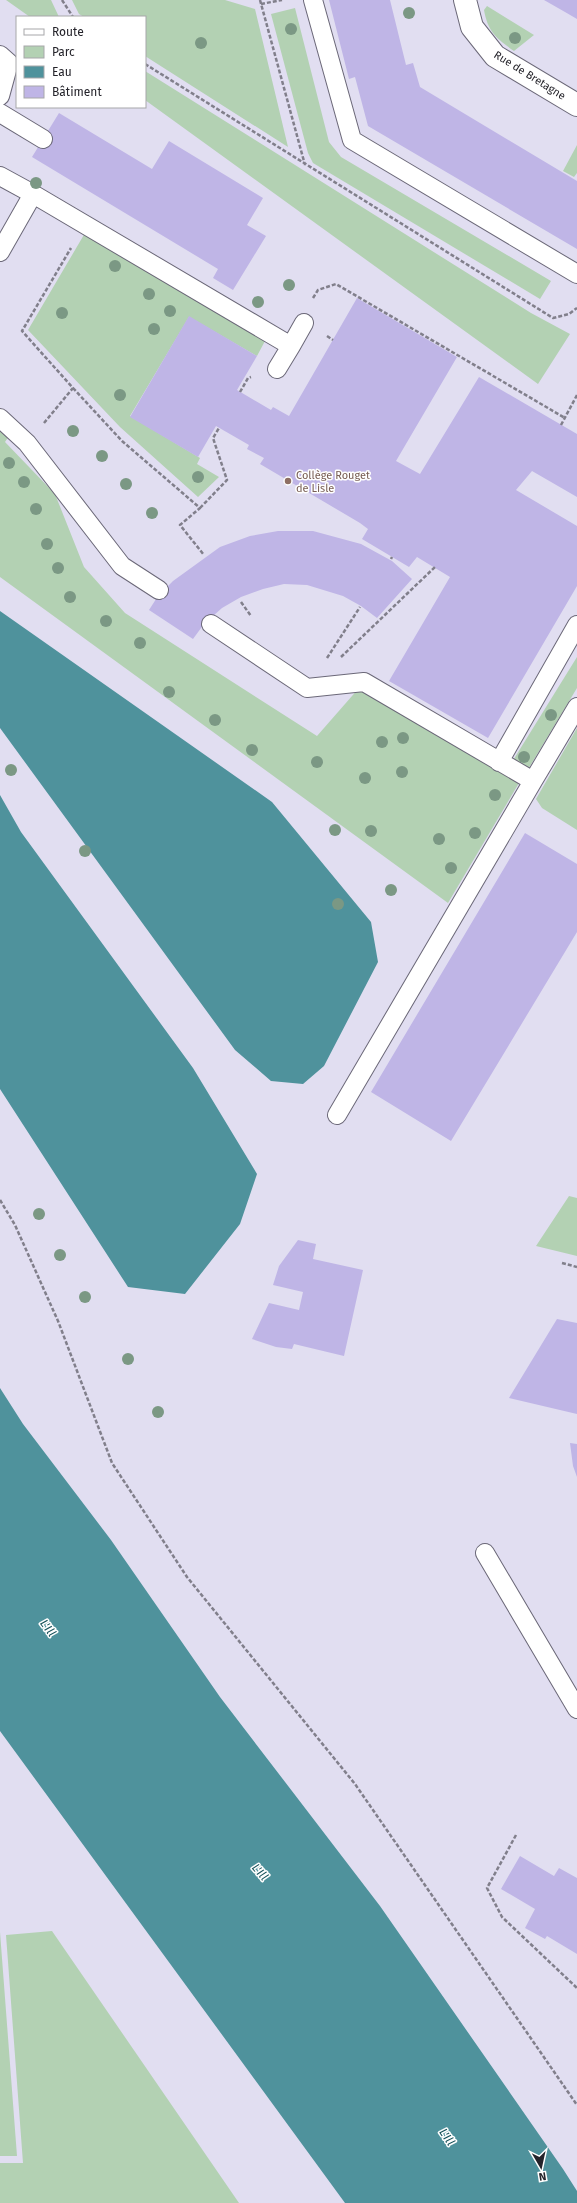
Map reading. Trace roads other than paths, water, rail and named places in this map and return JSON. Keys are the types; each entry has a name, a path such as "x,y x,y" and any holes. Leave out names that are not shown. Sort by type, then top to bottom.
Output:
{"street":[{"name":"Rue de Bretagne","path":"465,0 472,27 495,56 577,105"}],"lane":[{"path":"313,0 352,140 577,274"},
{"path":"0,56 9,63 0,96"},
{"path":"0,113 43,139"},
{"path":"0,176 291,346"},
{"path":"0,252 33,194"},
{"path":"277,369 304,323"},
{"path":"0,418 26,443 122,566 159,590"},
{"path":"211,624 307,688 364,682 533,781"},
{"path":"499,762 577,625"},
{"path":"337,1115 577,707"},
{"path":"484,1553 577,1709"}],"water":[{"path":"0,611 272,802 371,922 378,962 324,1066 303,1084 271,1081 235,1050 0,728"},
{"path":"0,795 21,832 193,1068 257,1174 240,1224 185,1294 128,1287 0,1089"},
{"name":"L'Ill","path":"0,1388 23,1424 111,1540 220,1697 380,1906 563,2169 577,2191 577,2203 345,2203 0,1731"}],"place":[{"name":"Collège Rouget de Lisle","path":"288,481"}]}
